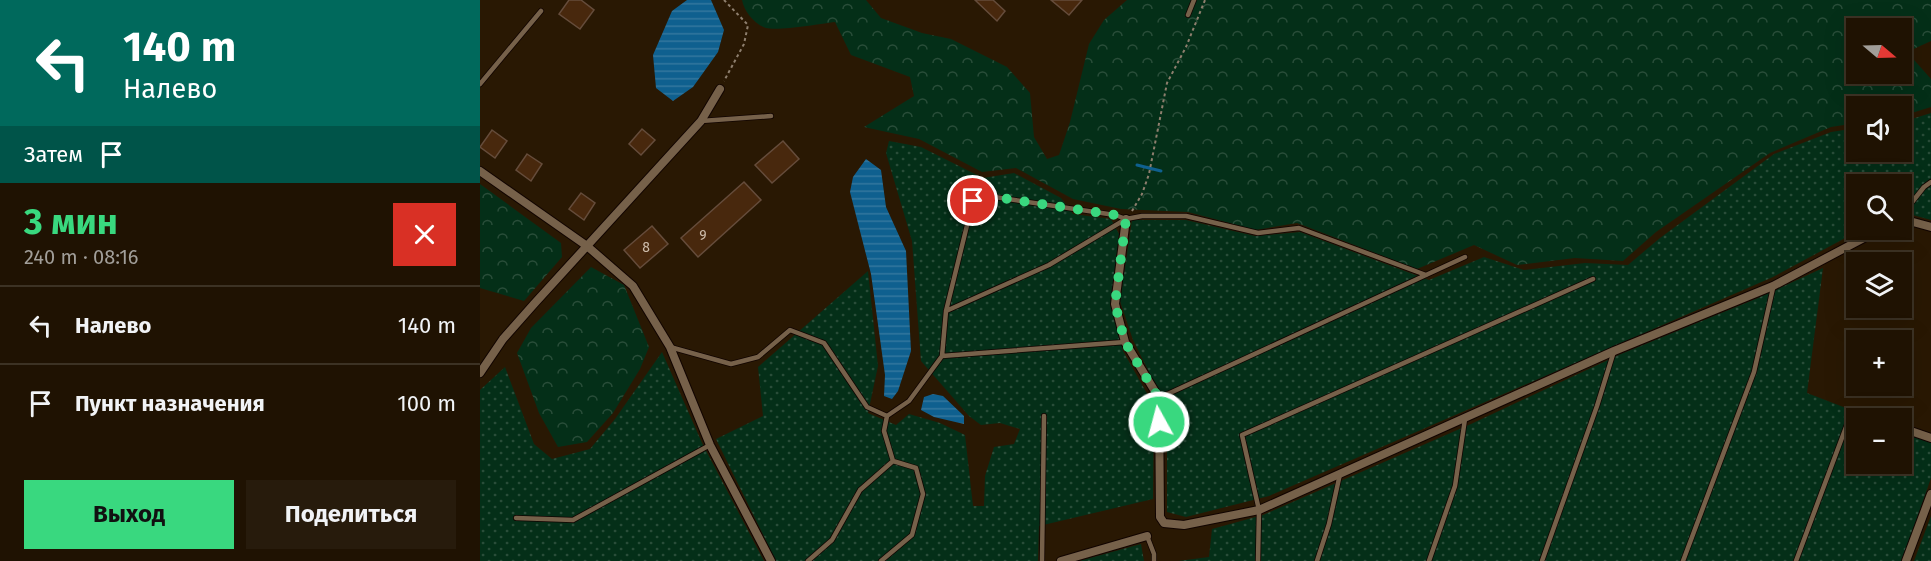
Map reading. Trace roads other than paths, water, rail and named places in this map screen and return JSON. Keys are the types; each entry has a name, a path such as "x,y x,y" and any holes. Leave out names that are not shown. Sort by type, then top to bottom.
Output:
{"street":[{"path":"480,373 503,339 701,121 720,89"},
{"path":"480,171 587,246 633,286 670,347 710,445 771,561"},
{"path":"1126,219 1115,304 1125,342 1159,399 1160,517 1164,523 1184,525 1259,510 1614,351 1773,286 1860,240"},
{"path":"1912,220 1931,227"},
{"path":"1912,431 1931,438"},
{"path":"1906,561 1931,494"},
{"path":"1061,561 1147,536"}],"lane":[{"path":"1188,15 1194,0"},
{"path":"480,84 541,10"},
{"path":"701,121 771,116"},
{"path":"1912,203 1924,187 1931,182"},
{"path":"893,461 884,431 887,416 909,401 942,356 946,311 973,201 981,195 1115,215 1126,219"},
{"path":"946,311 1049,265 1126,219 1142,216 1186,216 1258,233 1299,228 1426,276"},
{"path":"1159,399 1466,257"},
{"path":"1258,561 1259,510 1242,435 1593,279"},
{"path":"1683,561 1754,372 1773,286"},
{"path":"670,347 731,364 758,357 790,330 824,343 867,407 887,416"},
{"path":"942,356 1125,342"},
{"path":"1542,561 1614,351"},
{"path":"1042,561 1044,416"},
{"path":"1429,561 1455,486 1465,419"},
{"path":"1796,561 1846,427"},
{"path":"516,518 573,520 710,445"},
{"path":"808,561 832,540 860,490 893,461"},
{"path":"881,561 912,535 923,494 916,468 893,461"},
{"path":"1317,561 1329,524 1340,474"},
{"path":"1147,536 1154,554 1154,561"}],"water":[{"path":"687,0 711,0 724,30 718,52 693,87 673,101 656,88 653,55 672,11"},
{"path":"866,159 881,170 886,207 906,251 911,351 898,391 892,399 884,396 885,375 871,274 850,192 853,177"},
{"path":"933,394 943,396 964,416 964,424 934,417 921,410 924,397"}],"waterway":[{"path":"1137,165 1161,171"}]}
